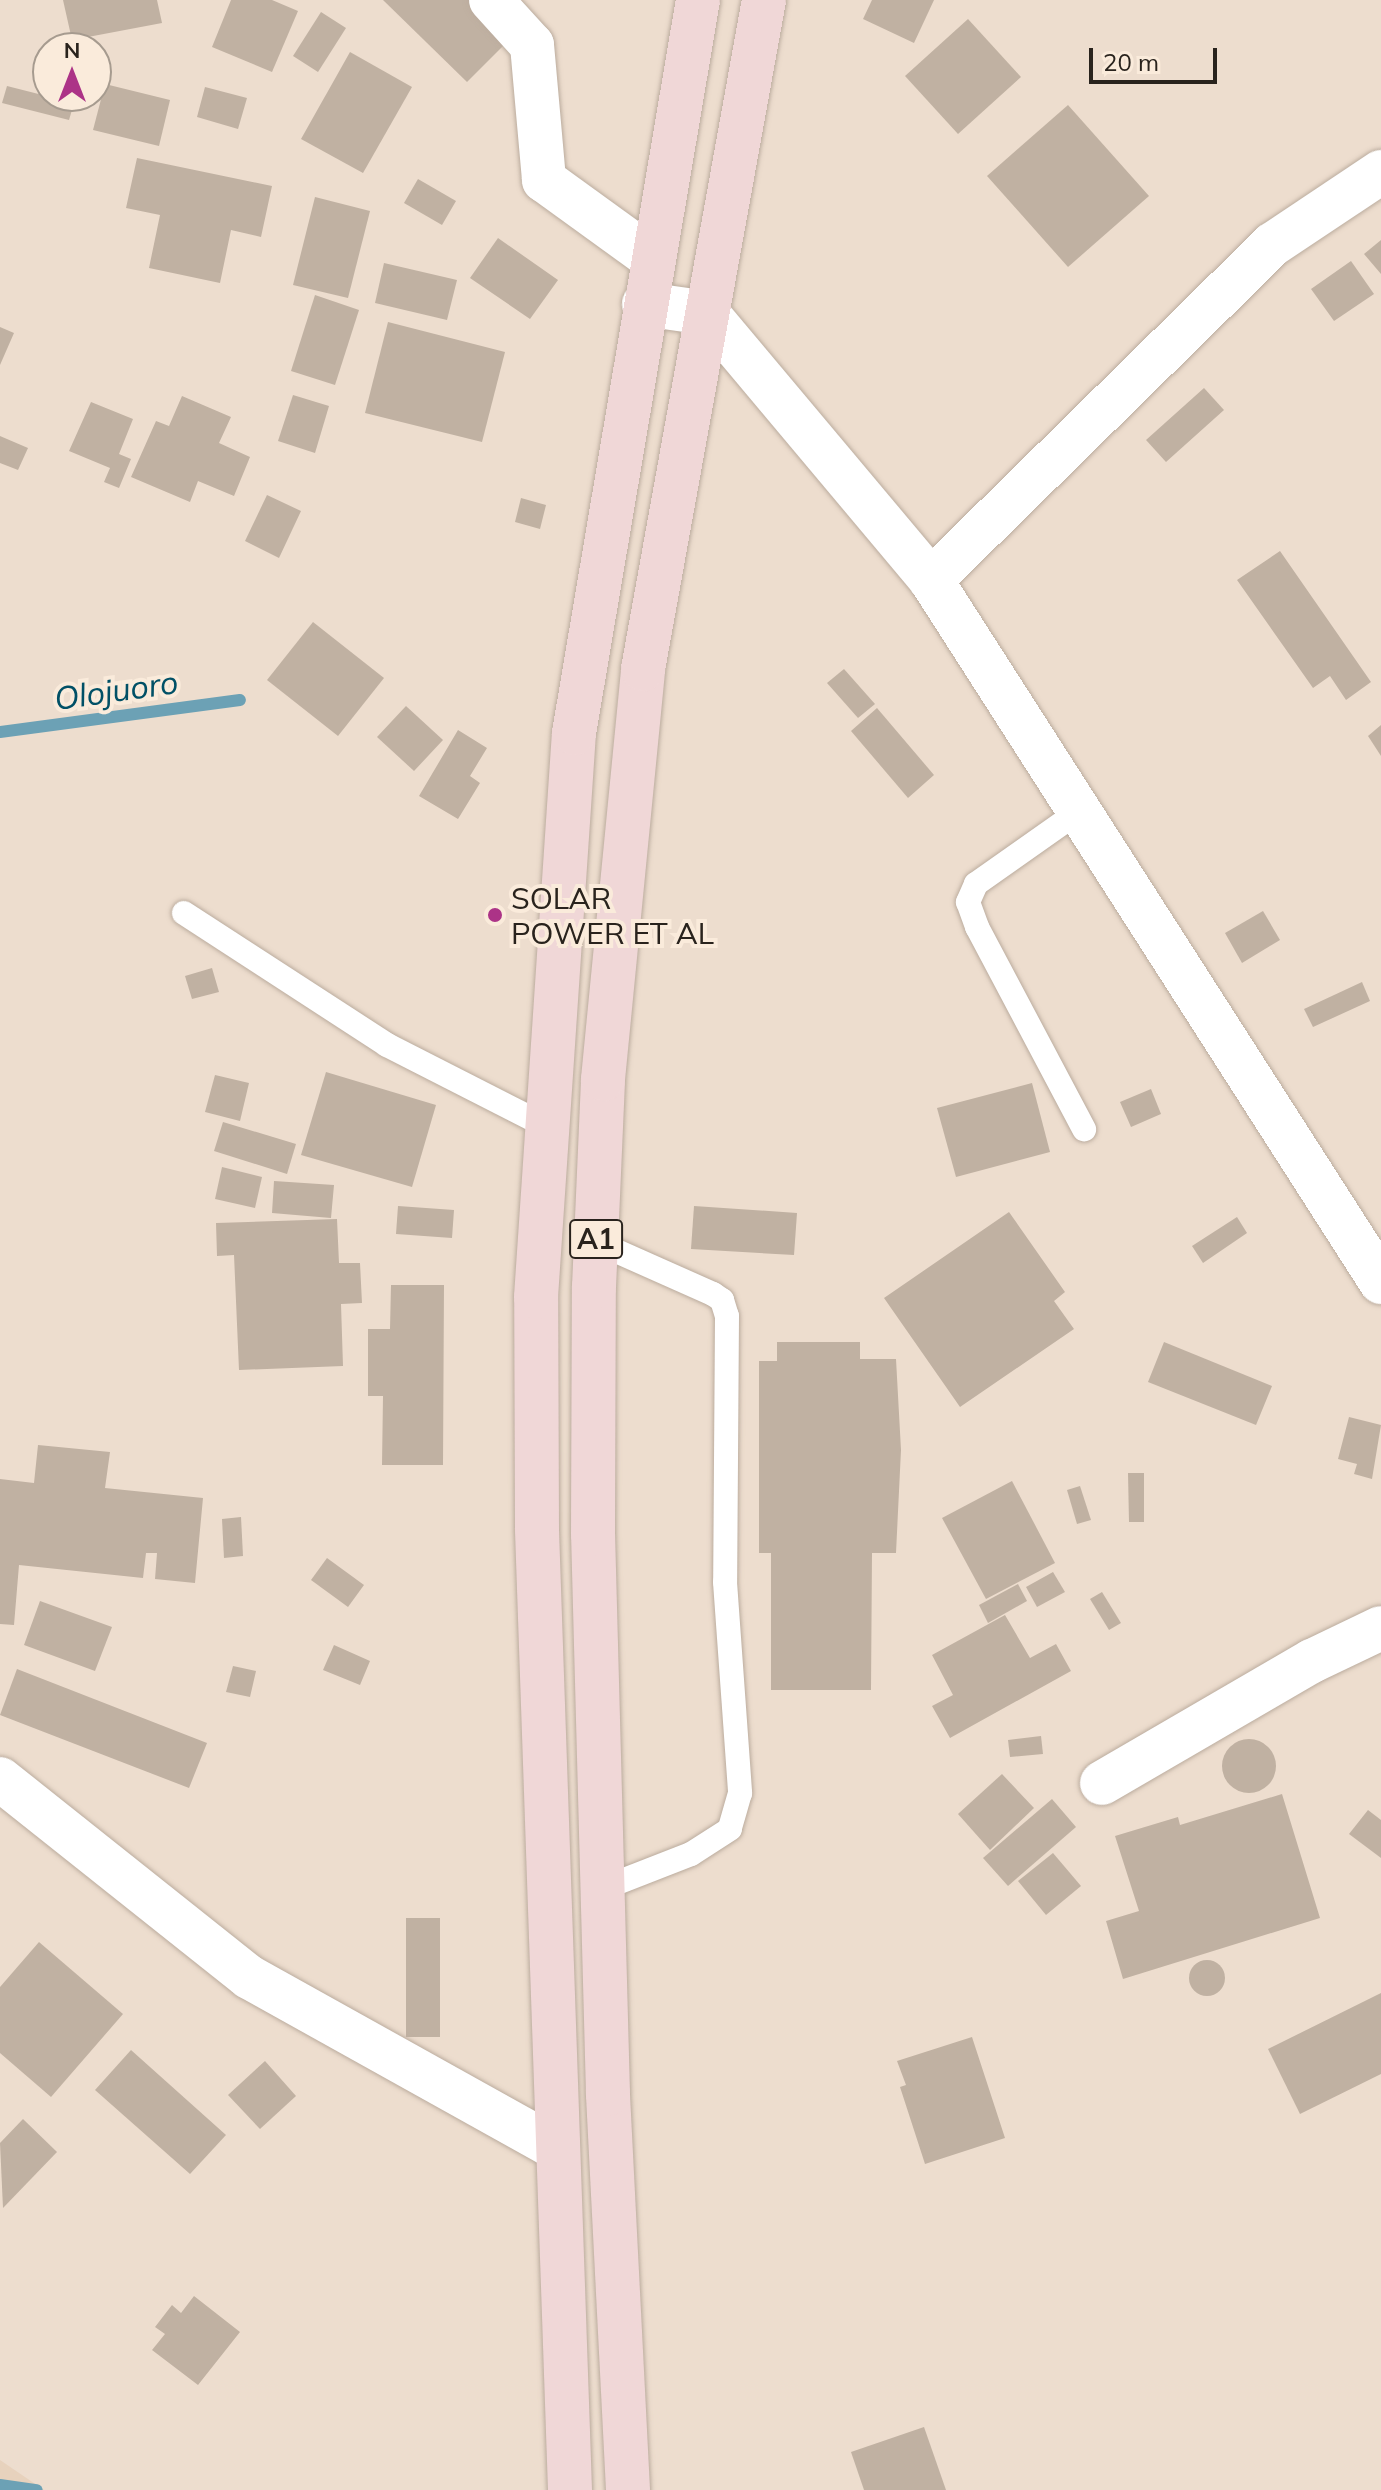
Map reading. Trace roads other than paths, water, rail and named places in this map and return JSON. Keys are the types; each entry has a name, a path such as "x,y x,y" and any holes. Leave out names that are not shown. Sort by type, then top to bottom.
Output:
{"highway":[{"name":"A1","path":"570,2490 556,2148 537,1513 536,1297 574,733 644,304 698,0"},
{"name":"A1","path":"628,2490 601,1889 593,1534 596,1242 610,975 643,669 764,0"}],"street":[{"path":"491,0 532,45 544,180 653,259"},
{"path":"931,580 1273,244 1381,172"},
{"path":"644,304 707,313 931,580 1381,1282"},
{"path":"1102,1783 1312,1661 1381,1628"},
{"path":"0,1779 249,1977 556,2148"}],"lane":[{"path":"1078,812 976,884 968,902 977,927 1084,1129"},
{"path":"184,913 387,1045 546,1126"},
{"path":"596,1242 713,1294 722,1300 727,1316 725,1582 740,1793 730,1829 691,1854 601,1889"}],"waterway":[{"name":"Olojuoro","path":"0,732 240,700"},
{"path":"0,2485 37,2490"}],"place":[{"name":"SOLAR POWER ET AL","path":"495,915"}]}
